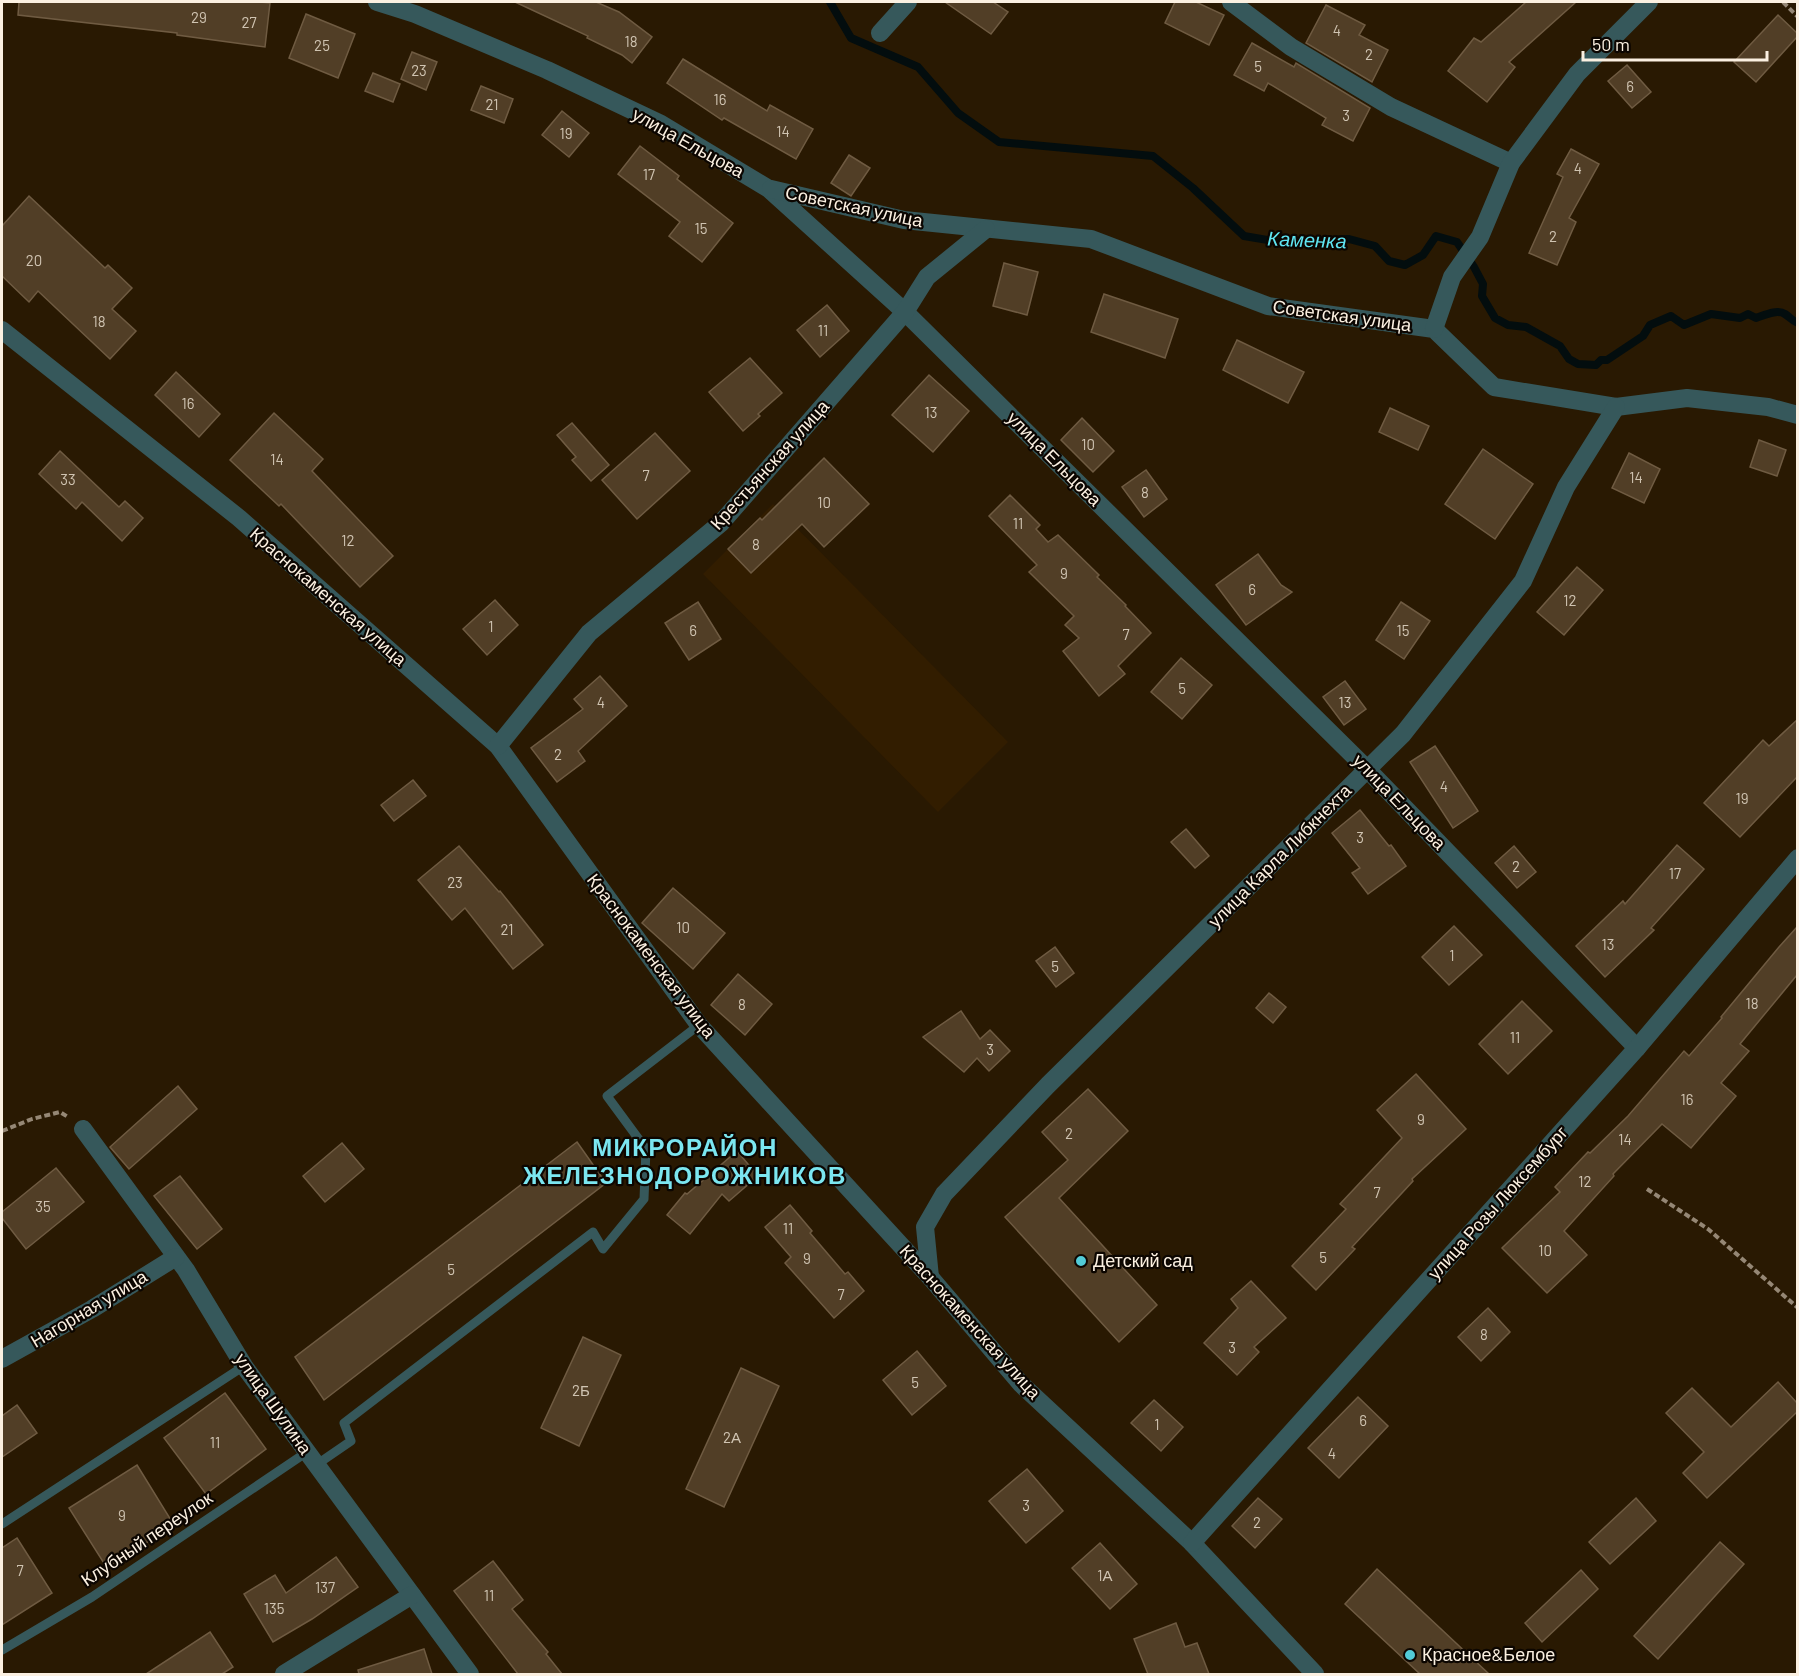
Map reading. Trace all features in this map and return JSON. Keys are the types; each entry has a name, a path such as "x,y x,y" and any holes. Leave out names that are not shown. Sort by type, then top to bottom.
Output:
{"street":[{"name":"улица Ельцова","path":"377,2 415,14 536,66 661,124 769,189 905,312 1368,770 1637,1048"},
{"path":"880,33 908,2"},
{"path":"1231,2 1291,47 1390,106 1511,163"},
{"path":"1434,329 1452,277 1480,237 1511,163 1577,74 1649,2"},
{"name":"Советская улица","path":"769,189 904,220 1091,239 1268,306 1434,329 1494,387 1616,407 1687,398 1768,407 1797,415"},
{"name":"Крестьянская улица","path":"498,746 589,633 721,523 905,312 927,277 986,229"},
{"name":"Краснокаменская улица","path":"2,330 239,518 498,746 699,1025 930,1277 1021,1384 1192,1543 1315,1674"},
{"name":"улица Карла Либкнехта","path":"930,1277 925,1227 944,1194 1048,1085 1403,734 1523,581 1566,487 1616,407"},
{"name":"улица Розы Люксембург","path":"1192,1543 1637,1048 1797,858"},
{"name":"улица Шулина","path":"84,1129 186,1270 244,1366 470,1674"},
{"name":"Нагорная улица","path":"2,1359 92,1309 176,1257"},
{"path":"284,1674 412,1595"}],"lane":[{"name":"Клубный переулок","path":"2,1650 92,1597 312,1458 351,1441 344,1423 593,1232 603,1249 644,1199 646,1149 607,1096 699,1025"},
{"path":"2,1524 244,1366"}],"path":[{"path":"1783,2 1797,17"},
{"path":"2,1131 32,1119 60,1112 84,1129"},
{"path":"1647,1189 1708,1229 1797,1308"}],"shaded area":[{"path":"773,504 1008,742 938,812 703,574"}],"building":[{"path":"19,2 270,3 265,47 177,35 177,33 18,15"},
{"path":"515,2 596,2 619,12 652,37 632,63 622,55 587,38 588,36"},
{"path":"945,2 993,2 1008,12 991,34"},
{"path":"1175,2 1196,2 1224,15 1209,45 1165,23"},
{"path":"1526,2 1576,2 1509,62 1515,67 1487,102 1448,71 1474,38 1481,42"},
{"path":"1326,5 1365,25 1359,35 1388,50 1372,82 1306,43"},
{"path":"306,14 355,34 338,78 289,58"},
{"path":"1778,15 1797,33 1797,37 1756,82 1734,62"},
{"path":"1252,43 1294,67 1296,63 1370,108 1353,141 1322,125 1326,118 1268,83 1264,91 1234,75"},
{"path":"412,52 437,62 426,90 401,79"},
{"path":"683,59 767,111 770,105 813,129 796,159 724,118 722,120 667,83"},
{"path":"1627,65 1651,92 1632,108 1608,81"},
{"path":"373,73 400,84 393,102 365,91"},
{"path":"481,86 513,99 504,123 471,110"},
{"path":"562,111 589,133 569,157 542,135"},
{"path":"640,146 679,176 677,179 733,223 702,262 669,236 680,222 618,174"},
{"path":"1571,149 1599,164 1569,218 1576,222 1557,265 1529,253 1563,177 1557,174"},
{"path":"849,155 870,168 851,196 831,183"},
{"path":"29,196 105,268 108,265 132,288 112,309 136,331 110,359 38,291 29,302 2,276 2,226"},
{"path":"1004,263 1038,272 1027,315 993,306"},
{"path":"1104,294 1178,319 1165,358 1091,332"},
{"path":"827,305 849,331 820,357 797,330"},
{"path":"1237,340 1304,372 1288,403 1223,370"},
{"path":"750,358 782,393 743,431 709,392"},
{"path":"176,372 220,414 199,437 155,395"},
{"path":"929,375 969,411 933,452 892,415"},
{"path":"1390,408 1429,426 1418,450 1379,432"},
{"path":"274,413 323,459 312,471 393,556 360,587 281,504 279,506 230,460"},
{"path":"1082,418 1114,451 1093,472 1061,440"},
{"path":"572,423 609,465 591,481 572,460 576,457 557,435"},
{"path":"655,433 690,471 637,519 602,480"},
{"path":"1759,440 1786,450 1777,476 1750,467"},
{"path":"1483,449 1533,484 1495,539 1445,504"},
{"path":"60,451 119,507 125,501 143,518 122,541 82,502 76,509 39,474"},
{"path":"1629,453 1660,469 1644,503 1612,488"},
{"path":"824,458 869,504 824,547 802,524 751,573 728,549 760,518 762,520"},
{"path":"1146,470 1167,499 1144,517 1122,487"},
{"path":"1010,495 1040,525 1036,529 1048,542 1058,535 1099,575 1097,577 1151,633 1118,666 1125,674 1099,696 1063,651 1079,638 1065,625 1074,616 1029,572 1037,565 989,516"},
{"path":"1258,554 1281,585 1292,592 1246,625 1216,585"},
{"path":"1577,567 1603,590 1564,635 1537,612"},
{"path":"495,600 518,625 487,655 463,629"},
{"path":"698,602 721,639 689,660 665,623"},
{"path":"1401,602 1430,621 1404,659 1376,640"},
{"path":"1181,658 1212,685 1182,719 1151,692"},
{"path":"600,676 627,706 578,751 585,761 557,782 531,748 583,709 574,699"},
{"path":"1345,681 1366,709 1344,725 1323,697"},
{"path":"1797,720 1797,777 1740,837 1704,803 1763,740 1769,746"},
{"path":"1435,746 1478,811 1453,828 1410,762"},
{"path":"413,780 426,796 394,821 381,805"},
{"path":"1360,810 1406,866 1368,894 1352,873 1360,868 1332,833"},
{"path":"1186,829 1209,856 1195,868 1171,842"},
{"path":"1677,845 1704,869 1651,928 1654,930 1605,977 1576,946 1623,901 1625,904"},
{"path":"459,846 500,891 543,945 513,969 465,908 452,920 418,880"},
{"path":"1514,846 1536,872 1517,888 1495,863"},
{"path":"673,888 725,933 693,969 642,923"},
{"path":"1454,926 1482,955 1449,985 1422,957"},
{"path":"1797,927 1797,975 1740,1044 1749,1051 1721,1083 1736,1096 1691,1148 1662,1124 1613,1174 1614,1176 1564,1231 1587,1255 1547,1293 1502,1248 1560,1192 1555,1187 1588,1152 1590,1153 1628,1116 1684,1051 1689,1056"},
{"path":"1055,947 1074,973 1056,987 1036,961"},
{"path":"738,974 772,1004 745,1035 711,1005"},
{"path":"1269,993 1286,1007 1273,1023 1256,1008"},
{"path":"1522,1001 1552,1031 1508,1074 1479,1044"},
{"path":"961,1011 980,1039 990,1030 1010,1051 989,1071 977,1058 964,1072 923,1037"},
{"path":"1416,1074 1466,1129 1412,1179 1413,1181 1352,1247 1355,1249 1316,1290 1292,1266 1346,1209 1340,1204 1402,1138 1377,1110"},
{"path":"178,1086 197,1109 129,1169 110,1147"},
{"name":"Детский сад","path":"1088,1089 1128,1131 1059,1198 1157,1305 1119,1342 1005,1217 1068,1160 1042,1132"},
{"path":"577,1142 606,1183 324,1400 295,1357"},
{"path":"342,1143 364,1169 325,1202 303,1176"},
{"path":"737,1151 758,1176 729,1201 722,1194 690,1234 667,1215 685,1193 687,1194"},
{"path":"56,1168 84,1202 26,1249 2,1218 2,1212"},
{"path":"180,1176 222,1229 197,1249 154,1196"},
{"path":"790,1205 812,1231 810,1233 845,1274 848,1272 864,1291 834,1318 785,1263 791,1257 765,1227"},
{"path":"1251,1281 1286,1318 1254,1347 1259,1352 1237,1375 1204,1343 1238,1308 1231,1299"},
{"path":"1488,1308 1510,1332 1481,1361 1458,1337"},
{"path":"583,1337 621,1355 579,1446 541,1428"},
{"path":"917,1351 946,1386 912,1415 883,1380"},
{"path":"741,1368 779,1386 724,1507 686,1489"},
{"path":"1778,1382 1797,1403 1797,1412 1707,1498 1683,1473 1704,1452 1666,1413 1692,1388 1731,1427"},
{"path":"225,1393 266,1449 206,1494 164,1438"},
{"path":"1358,1397 1388,1426 1339,1478 1308,1448"},
{"path":"1154,1400 1183,1427 1161,1451 1131,1423"},
{"path":"17,1405 37,1433 2,1457 2,1416"},
{"path":"137,1465 174,1525 107,1568 69,1508"},
{"path":"1027,1469 1063,1511 1026,1543 989,1501"},
{"path":"1258,1498 1282,1519 1255,1548 1232,1526"},
{"path":"1636,1498 1656,1521 1610,1564 1589,1542"},
{"path":"17,1538 52,1593 2,1625 2,1548"},
{"path":"1720,1542 1744,1564 1658,1659 1634,1636"},
{"path":"1100,1543 1137,1584 1110,1609 1072,1568"},
{"path":"336,1557 358,1587 312,1619 273,1642 244,1594 275,1575 286,1593"},
{"path":"493,1561 523,1600 512,1609 548,1652 546,1654 562,1674 518,1674 454,1591"},
{"path":"1377,1569 1489,1674 1420,1674 1345,1604"},
{"path":"1581,1570 1598,1589 1542,1642 1525,1623"},
{"path":"1176,1623 1185,1647 1197,1643 1209,1674 1148,1674 1134,1639"},
{"path":"210,1632 233,1667 222,1674 146,1674"},
{"path":"424,1649 432,1674 359,1674 358,1670"}],"waterway":[{"name":"Каменка","path":"830,2 851,38 918,67 958,113 999,142 1153,156 1193,188 1244,236 1279,242 1349,239 1375,246 1389,261 1405,265 1423,255 1436,236 1457,242 1483,284 1482,296 1495,318 1508,325 1526,327 1560,346 1569,359 1578,364 1596,365 1601,360 1607,360 1643,336 1650,325 1671,316 1684,325 1711,314 1740,318 1748,314 1756,318 1778,312 1798,323"}],"place":[{"name":"Детский сад","path":"1081,1261"},
{"name":"Красное&Белое","path":"1410,1655"}],"district":[{"name":"МИКРОРАЙОН ЖЕЛЕЗНОДОРОЖНИКОВ","path":"685,1162"}]}
